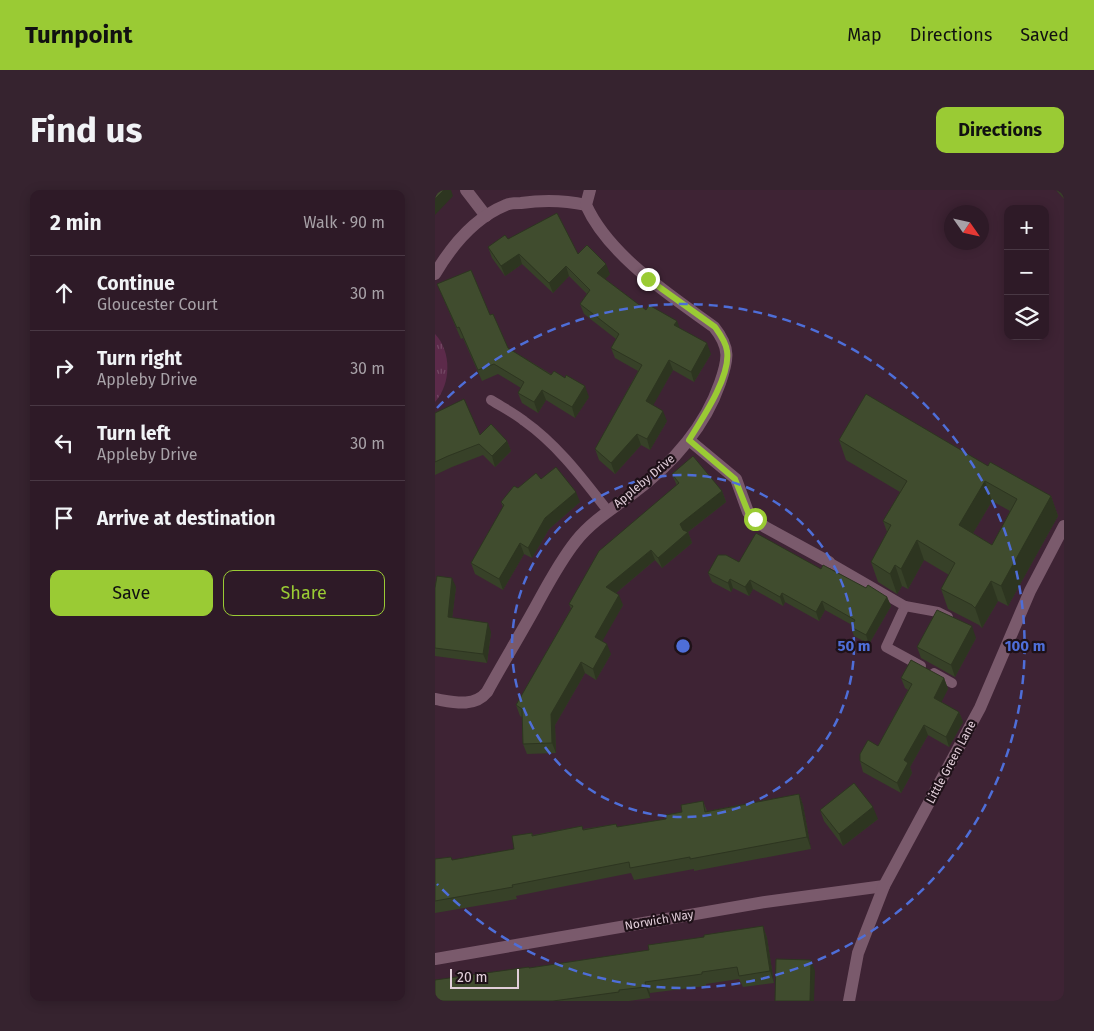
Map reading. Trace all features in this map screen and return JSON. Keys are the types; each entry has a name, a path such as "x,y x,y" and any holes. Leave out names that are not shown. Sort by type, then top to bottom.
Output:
{"street":[{"path":"466,190 487,216"},
{"path":"435,274 447,253 465,233 507,204 539,200 565,200 586,205 590,190"},
{"name":"Appleby Drive","path":"435,699 471,702 481,699 487,692 560,564 577,540 608,511 633,494 662,469 689,440 715,397 725,368 727,352 722,337 715,327 648,279 612,243 593,220 586,205"},
{"path":"689,440 735,479 748,512 755,519 765,527 829,562"},
{"name":"Little Green Lane","path":"849,1001 858,952 884,886 980,708 1030,590 1064,526"},
{"name":"Norwich Way","path":"435,959 765,902 884,886"}],"lane":[{"path":"491,400 524,420 552,445 571,464 608,511"},
{"path":"829,562 905,606 938,612 961,623"},
{"path":"905,606 886,647 952,683"}],"green space":[{"path":"435,334 441,341 447,359 447,377 435,402"}],"building":[{"path":"435,190 444,190 435,199"},
{"path":"557,213 578,254 587,245 606,264 597,273 646,310 649,305 677,321 674,325 707,343 691,372 669,360 646,401 663,411 647,439 637,434 611,463 595,449 642,365 611,348 619,334 580,304 590,290 566,266 549,283 519,254 501,266 488,247 505,235 508,239"},
{"path":"471,270 490,315 493,314 508,348 551,375 554,371 565,378 566,375 585,386 572,407 542,390 534,402 518,393 524,382 494,364 478,370 437,284"},
{"path":"866,394 988,466 990,462 1051,496 1001,586 991,581 975,608 941,589 955,563 917,540 901,569 895,565 890,574 871,562 891,525 883,521 907,481 839,440","holes":["985,481 1017,499 992,545 959,525"]},
{"path":"464,399 480,435 491,424 507,441 492,456 479,444 435,462 435,413"},
{"path":"693,456 722,491 680,524 683,530 688,532 658,558 651,550 606,587 619,595 595,637 607,644 593,669 581,662 551,714 552,743 523,744 522,709 516,705 573,606 569,604 599,551 679,483 672,474"},
{"path":"556,467 576,492 545,518 528,548 520,543 499,579 471,563 504,505 501,502 514,486 518,488 536,473 541,479"},
{"path":"756,533 821,569 823,565 866,588 868,585 887,597 866,635 851,627 855,620 822,601 816,612 782,593 780,597 750,580 745,587 730,579 728,583 708,573 718,555 726,555 739,562"},
{"path":"437,576 452,578 448,617 488,623 483,654 435,648 435,588"},
{"path":"937,610 972,626 951,665 917,647"},
{"path":"911,660 944,678 934,698 959,712 946,737 924,725 904,760 908,763 897,783 860,761 860,754 868,740 878,746 912,684 901,678"},
{"path":"854,783 873,807 839,834 820,810"},
{"path":"799,794 807,837 630,868 629,862 512,885 513,887 435,901 435,859 451,857 452,860 514,849 512,836 532,833 532,836 582,826 583,830 616,824 617,827 666,819 666,815 682,812 681,805 703,801 705,812"},
{"path":"763,926 770,971 739,976 737,967 645,982 646,987 619,990 619,992 553,1001 435,1001 435,980 649,950 648,945"},
{"path":"776,959 811,960 810,1001 775,1001"}],"route":[{"path":"648,279 715,327 722,337 727,352 725,368 715,397 689,440 735,479 748,512 755,519"}]}
